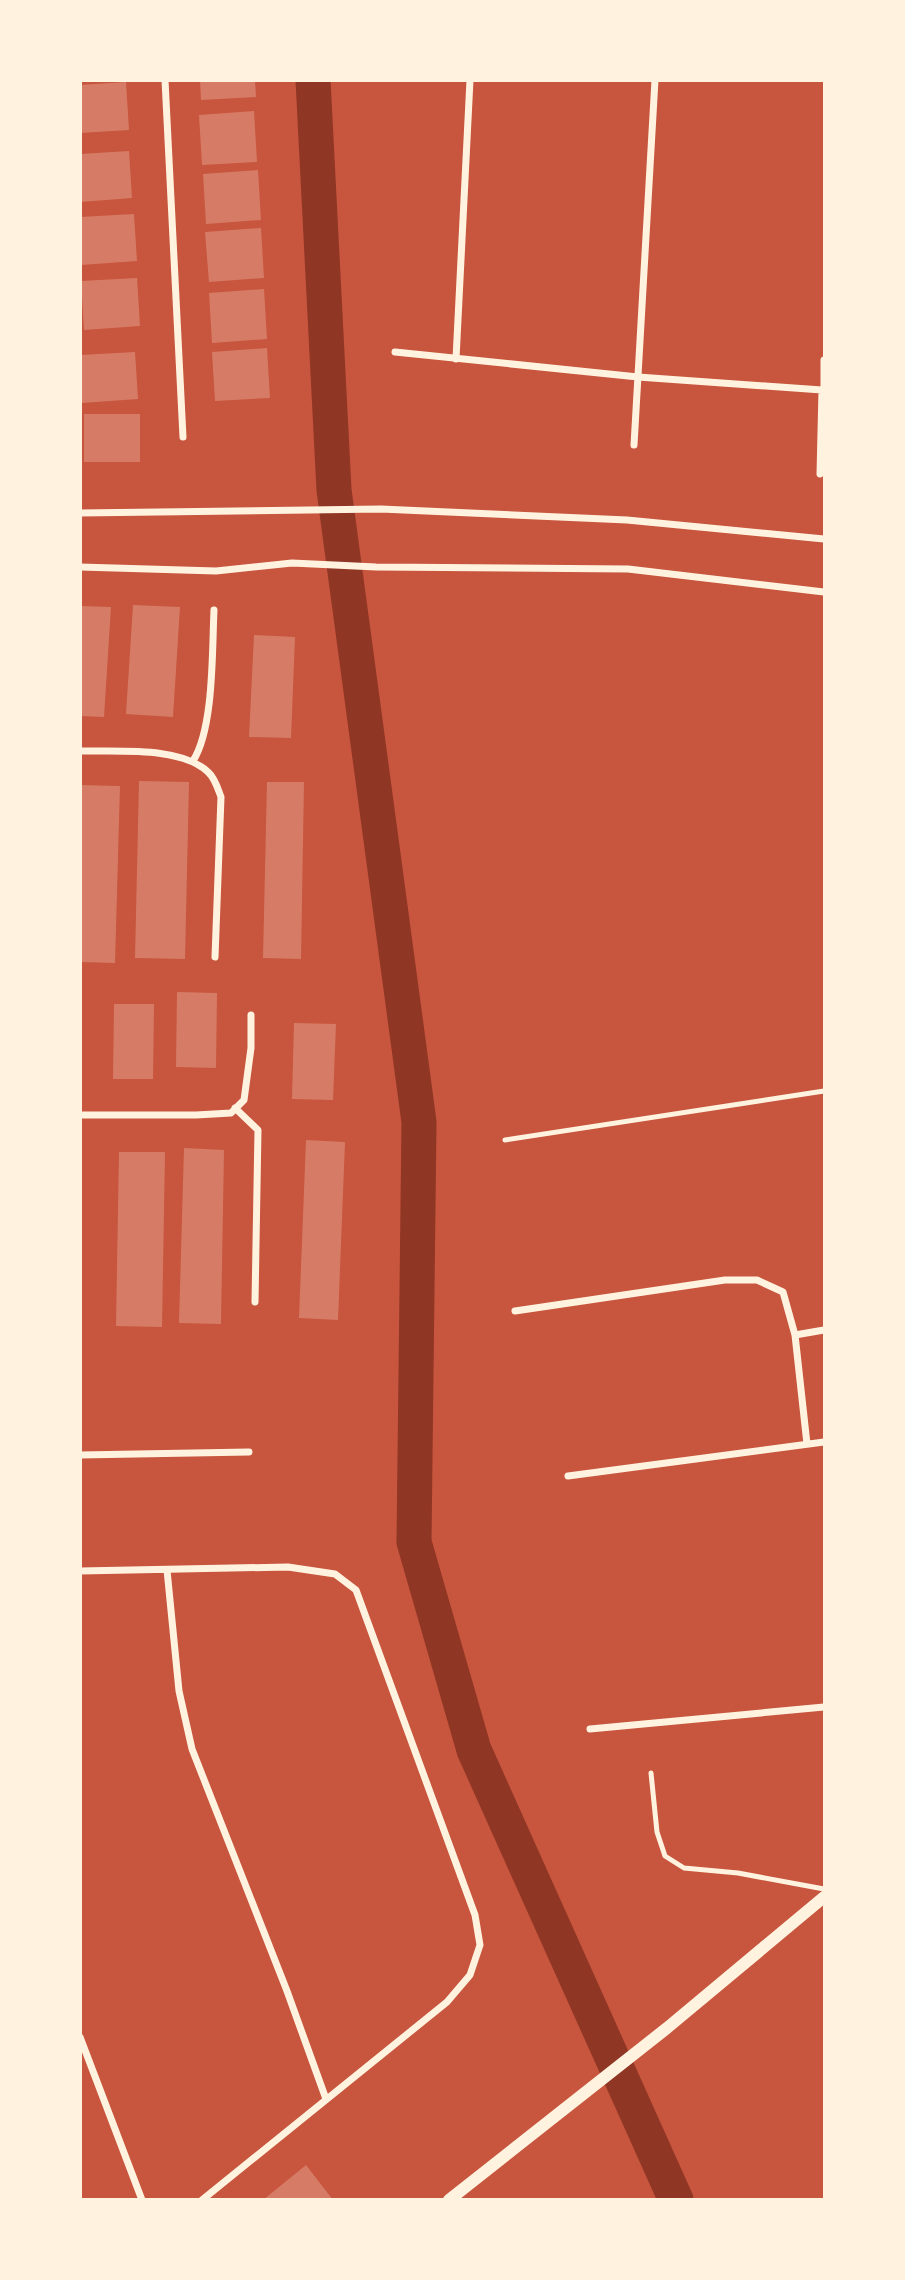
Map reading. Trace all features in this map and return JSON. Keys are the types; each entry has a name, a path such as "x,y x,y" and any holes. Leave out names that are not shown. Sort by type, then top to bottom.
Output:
{"street":[{"path":"165,80 183,437"},
{"path":"456,359 470,80"},
{"path":"634,445 655,80"},
{"path":"395,352 638,377 823,390"},
{"path":"820,474 824,360"},
{"path":"80,513 381,509 627,520 824,539"},
{"path":"80,567 216,571 292,563 376,567 628,569 824,592"},
{"path":"193,761 200,750 206,730 214,610"},
{"path":"80,751 170,755 193,761 211,774 221,797 215,957"},
{"path":"80,1115 231,1113 244,1100 251,1048 251,1015"},
{"path":"235,1108 258,1130 255,1302"},
{"path":"515,1311 725,1280 757,1280 783,1292 795,1335 807,1444"},
{"path":"795,1335 824,1330"},
{"path":"568,1476 824,1442"},
{"path":"80,1455 249,1452"},
{"path":"80,1571 288,1567 335,1574 356,1590 475,1915 480,1945 470,1975 447,2002 202,2200"},
{"path":"167,1570 179,1691 192,1749 287,1991 326,2099"},
{"path":"590,1729 824,1707"},
{"path":"449,2200 667,2028 824,1897"},
{"path":"80,2037 143,2199"}],"lane":[{"path":"505,1140 824,1090"},
{"path":"651,1773 657,1832 665,1856 684,1868 738,1873 824,1889"}],"building":[{"path":"200,80 255,80 256,97 201,100"},
{"path":"126,82 129,130 80,133 80,85"},
{"path":"254,111 257,162 202,165 199,115"},
{"path":"129,151 132,198 80,202 80,154"},
{"path":"258,170 261,220 206,224 203,174"},
{"path":"134,214 137,261 81,265 80,217"},
{"path":"261,228 264,278 209,282 205,232"},
{"path":"137,278 140,326 84,330 81,281"},
{"path":"264,289 267,339 212,343 209,293"},
{"path":"267,348 270,398 215,401 212,352"},
{"path":"135,352 138,399 82,403 80,355"},
{"path":"84,414 140,414 140,462 84,462"},
{"path":"133,605 180,607 173,717 126,714"},
{"path":"80,606 111,607 104,717 80,716"},
{"path":"254,635 295,637 291,738 249,737"},
{"path":"139,781 189,782 185,959 135,958"},
{"path":"267,782 304,782 301,959 263,958"},
{"path":"80,785 120,786 115,963 80,962"},
{"path":"177,992 217,993 216,1068 176,1067"},
{"path":"114,1004 154,1004 153,1079 113,1079"},
{"path":"294,1023 336,1024 333,1100 292,1099"},
{"path":"306,1140 345,1142 338,1320 299,1318"},
{"path":"184,1148 224,1150 221,1324 179,1323"},
{"path":"119,1152 165,1152 162,1327 116,1326"},
{"path":"306,2165 333,2200 263,2200"}],"waterway":[{"path":"313,80 334,490 419,1122 414,1542 474,1750 676,2200"}]}
